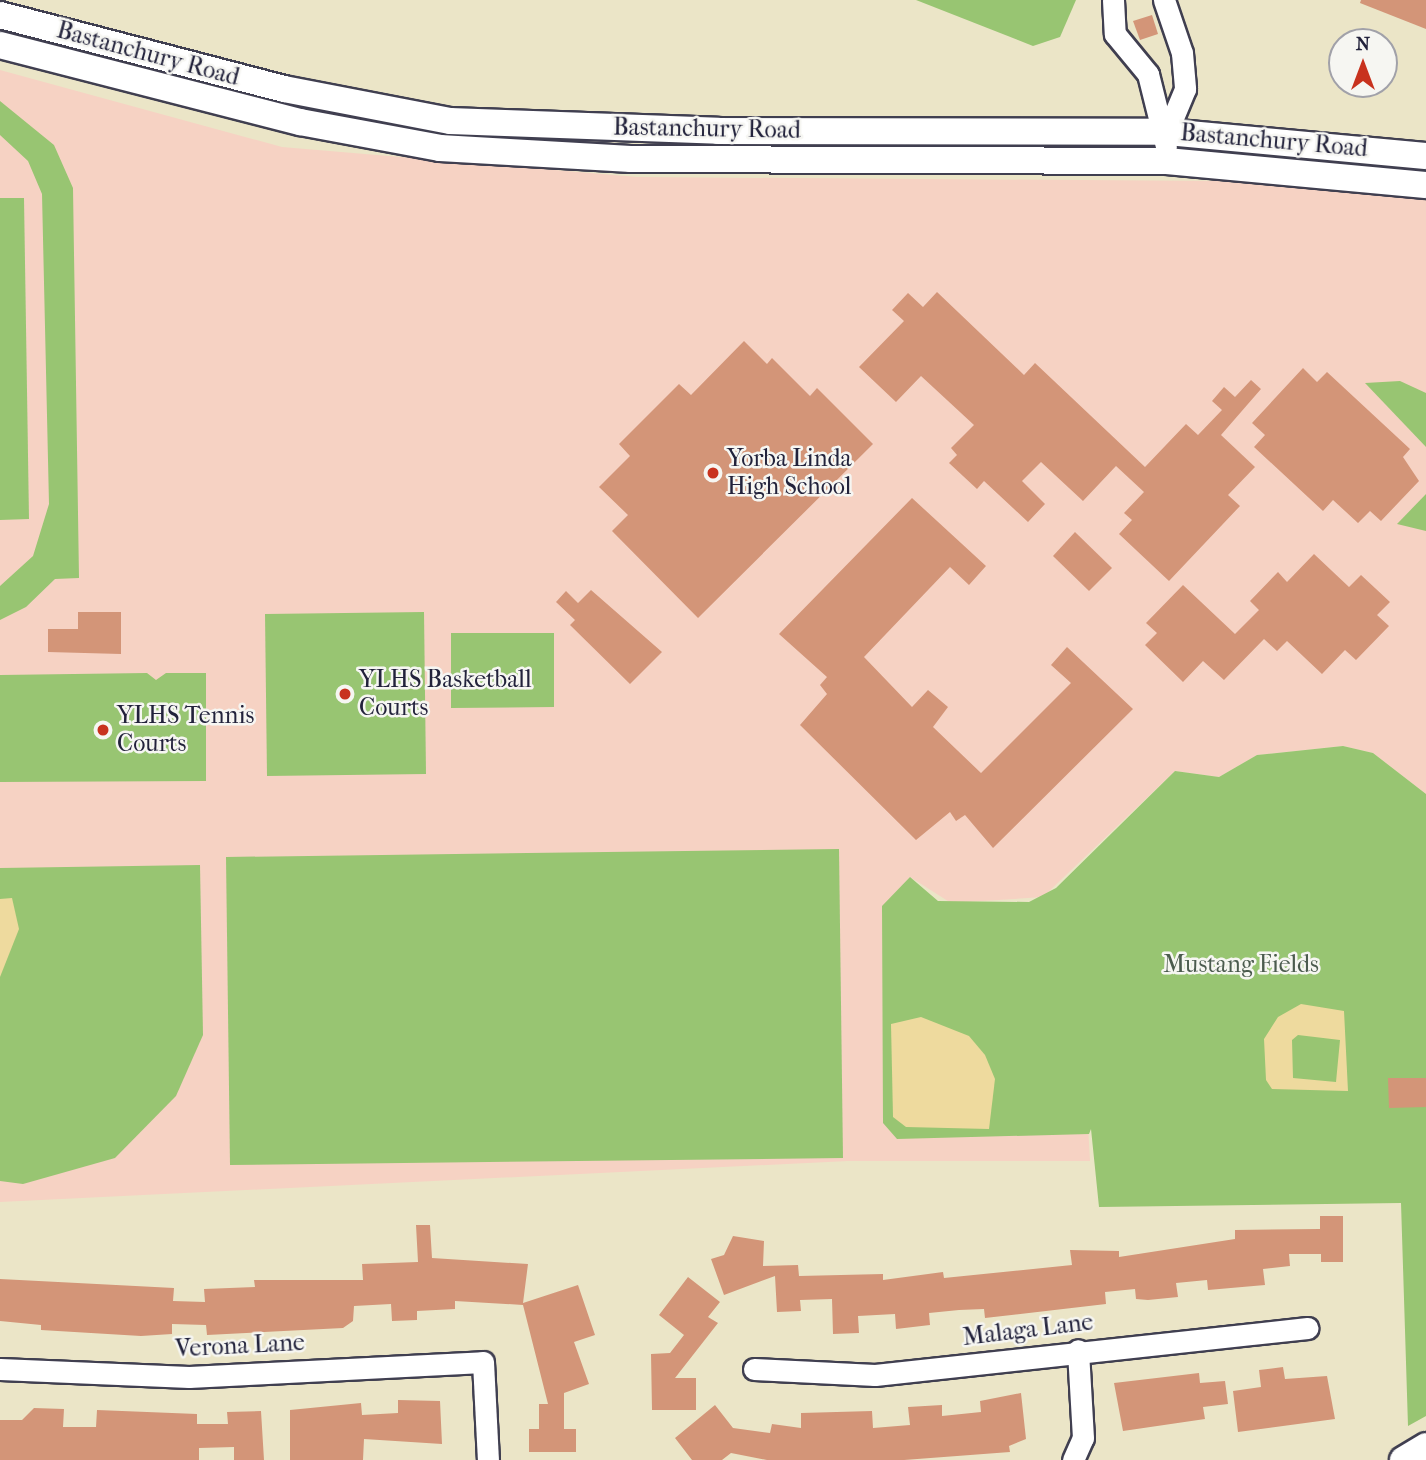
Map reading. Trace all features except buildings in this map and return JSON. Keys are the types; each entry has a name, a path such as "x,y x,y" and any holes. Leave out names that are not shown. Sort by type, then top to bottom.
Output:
{"main road":[{"name":"Bastanchury Road","path":"0,15 393,112 525,127 1167,132 1426,156"},
{"name":"Bastanchury Road","path":"0,45 240,107 386,140 501,152 1166,161 1426,185"},
{"path":"240,107 268,100 381,124 393,112"},
{"path":"501,152 517,142 627,145 639,143 649,129"},
{"path":"1403,1460 1426,1446"}],"street":[{"path":"1113,0 1115,34 1149,74 1152,100 1167,132"},
{"path":"1164,0 1182,53 1185,89 1167,132 1166,161"},
{"name":"Malaga Lane","path":"754,1368 875,1375 1077,1350 1307,1328"},
{"path":"1073,1460 1083,1438 1077,1350"},
{"name":"Verona Lane","path":"0,1369 189,1377 483,1362 488,1460"}],"shaded area":[{"name":"Yorba Linda High School","path":"0,70 282,147 637,177 1217,181 1426,200 1426,794 1373,753 1343,746 1257,755 1219,777 1175,771 1043,897 951,903 910,877 883,906 1086,1090 1090,1161 848,1161 0,1202"}],"green space":[{"path":"916,0 1076,0 1060,37 1033,46"},
{"path":"0,101 54,145 73,188 79,578 55,579 26,607 0,620 0,586 33,556 49,504 42,194 28,161 0,135"},
{"path":"0,198 24,198 29,519 0,520"},
{"path":"1400,381 1426,393 1426,447 1365,383"},
{"path":"1426,494 1426,531 1397,524"},
{"name":"YLHS Basketball Courts","path":"424,612 426,774 267,776 265,614"},
{"path":"451,633 554,633 554,707 451,708"},
{"name":"YLHS Tennis Courts","path":"147,673 156,680 166,673 206,673 206,781 0,782 0,675"},
{"name":"Mustang Fields","path":"1343,746 1373,753 1426,794 1426,1416 1408,1426 1401,1203 1099,1207 1091,1129 1089,1134 897,1139 883,1123 882,906 910,877 938,901 1029,902 1056,888 1175,771 1219,777 1257,755"},
{"path":"839,849 843,1158 230,1165 226,857"},
{"path":"200,865 203,1035 176,1096 115,1158 23,1184 0,1181 0,868"}],"sand":[{"path":"12,898 19,929 0,977 0,899"},
{"path":"1301,1004 1344,1011 1348,1091 1272,1089 1266,1080 1264,1039 1278,1017","holes":["1298,1035 1340,1040 1336,1082 1293,1078 1292,1040"]},
{"path":"921,1017 969,1036 985,1055 995,1079 989,1129 906,1127 893,1117 891,1024"}],"place":[{"name":"Yorba Linda High School","path":"713,473"},
{"name":"YLHS Basketball Courts","path":"345,694"},
{"name":"YLHS Tennis Courts","path":"103,730"}]}
